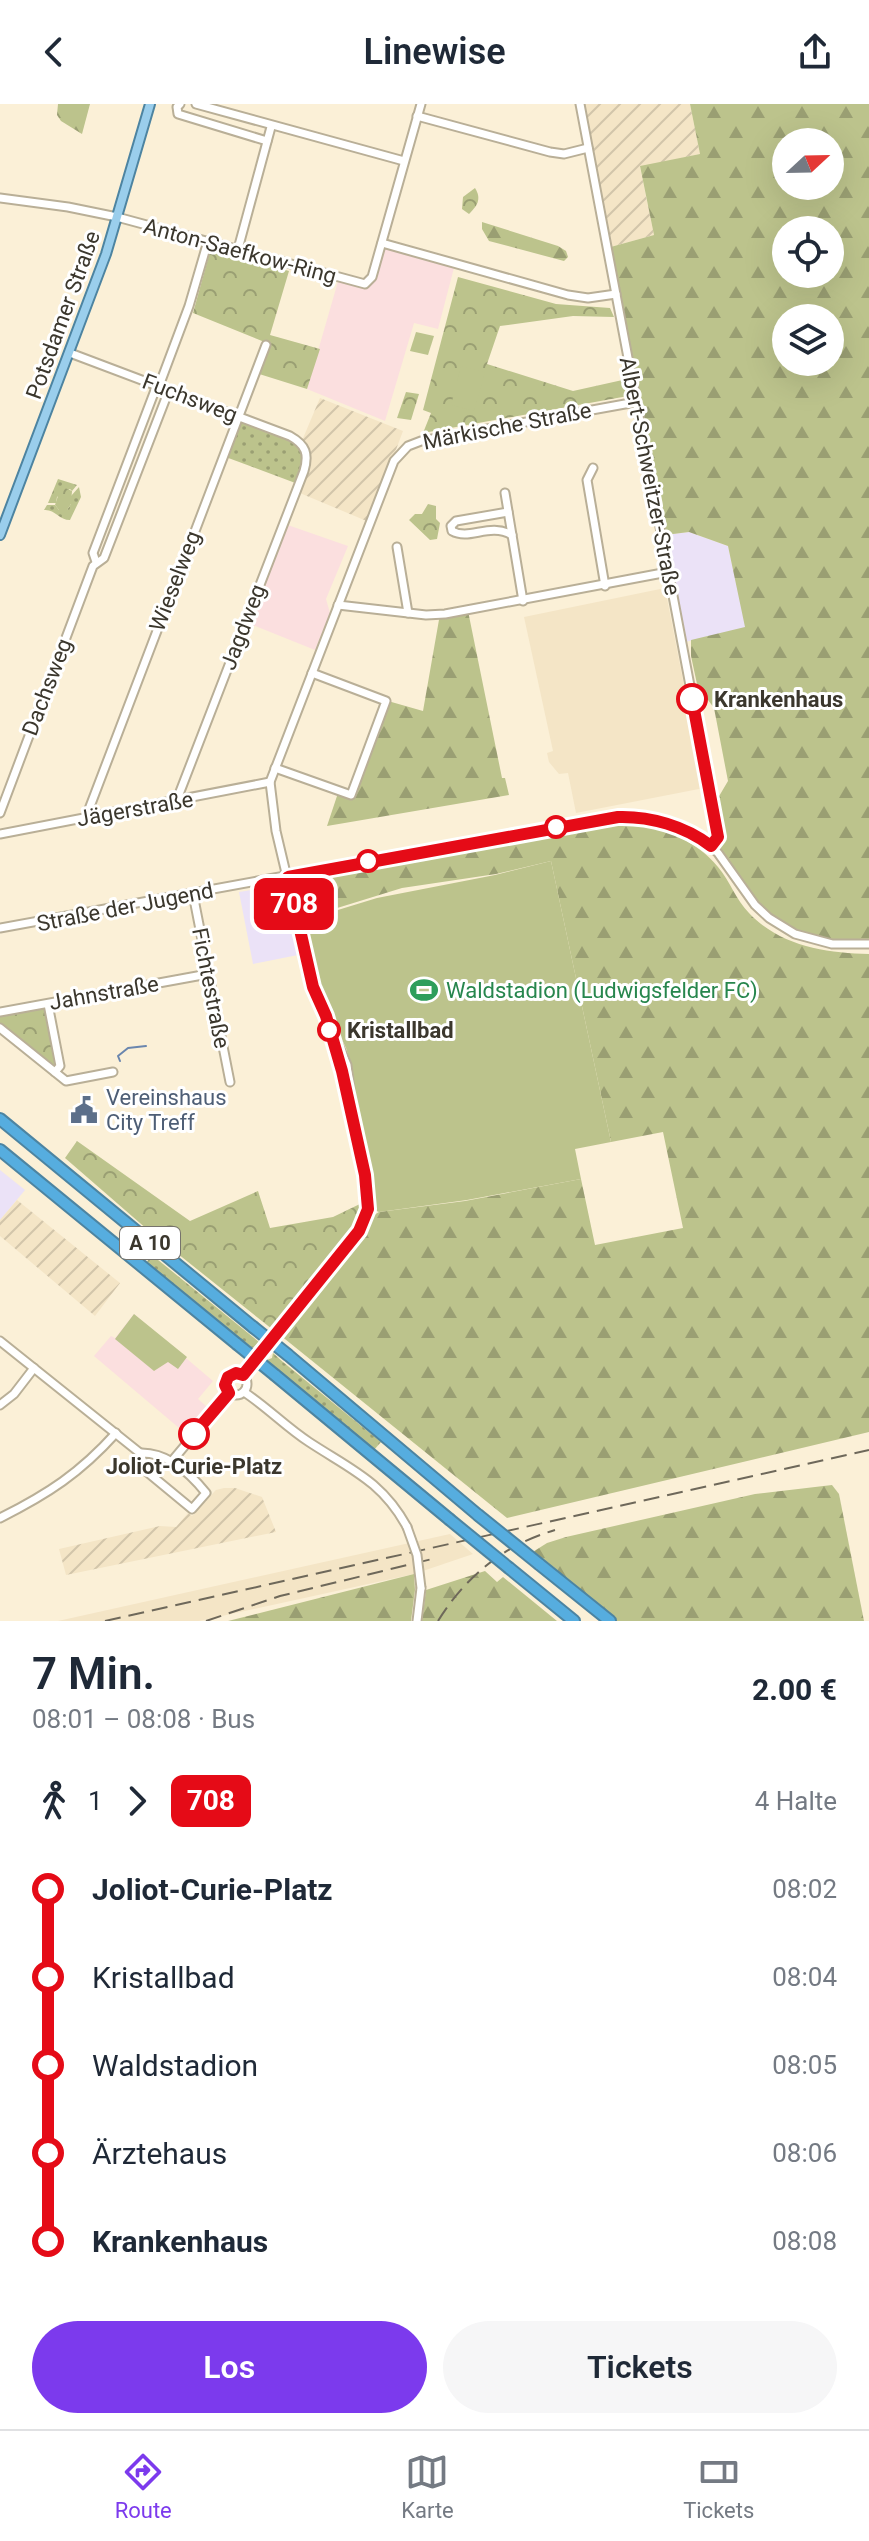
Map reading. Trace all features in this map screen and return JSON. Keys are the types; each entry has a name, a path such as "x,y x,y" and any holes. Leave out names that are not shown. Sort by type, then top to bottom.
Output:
{"highway":[{"name":"A 10","path":"0,1119 610,1621"},
{"name":"A 10","path":"0,1150 574,1621"}],"main road":[{"name":"Potsdamer Straße","path":"0,535 70,353 117,217 150,104"}],"street":[{"path":"180,104 178,114 267,141"},
{"path":"196,104 404,161"},
{"name":"Anton-Saefkow-Ring","path":"0,198 117,217 362,284 372,277 421,104"},
{"name":"Albert-Schweitzer-Straße","path":"580,104 718,837 711,846"},
{"path":"417,116 536,149 564,154 588,148"},
{"path":"238,249 271,127"},
{"name":"Dachsweg","path":"96,562 93,553 189,306 208,241"},
{"path":"382,243 568,295 599,298 616,294"},
{"name":"Wieselweg","path":"86,817 266,345"},
{"name":"Fuchsweg","path":"70,353 290,436 306,450"},
{"name":"Dachsweg","path":"0,813 96,562 104,558 169,390"},
{"name":"Märkische Straße","path":"270,782 394,461 408,446 421,441 636,402"},
{"name":"Jagdweg","path":"176,802 304,471 306,450"},
{"path":"593,468 587,480 605,586"},
{"path":"505,493 523,601"},
{"path":"508,512 456,521 451,526 452,531 459,534 496,528 512,535"},
{"path":"397,547 408,613"},
{"path":"338,605 445,614 668,572"},
{"path":"275,768 351,795 386,701 312,673"},
{"path":"243,1375 359,1231 367,1215 369,1197 354,1121 326,1016 313,987 274,819 270,782"},
{"name":"Jägerstraße","path":"0,834 270,782"},
{"name":"Straße der Jugend","path":"0,928 618,817 636,817 671,825 711,846 750,900 782,927 832,944 869,944"},
{"name":"Fichtestraße","path":"193,894 230,1082"},
{"name":"Jahnstraße","path":"0,1012 208,974"},
{"path":"48,1004 60,1066 55,1072"},
{"path":"0,1028 70,1081 113,1072"},
{"path":"0,1341 140,1453 146,1471 192,1509 206,1493 172,1461 156,1454 140,1453"},
{"path":"0,1405 14,1394 34,1368"},
{"path":"236,1373 243,1375 247,1383 244,1392 238,1395 229,1393 225,1385 228,1377 236,1373"},
{"path":"244,1392 308,1442 371,1481 391,1501 407,1527 417,1555 421,1588 417,1621"},
{"path":"172,1461 229,1393"},
{"path":"0,1518 65,1481 88,1464 116,1433"}],"shaded area":[{"path":"580,104 690,104 700,154 640,167 654,235 607,248"},
{"path":"382,243 455,264 438,329 414,323 385,421 307,389 339,278 368,281"},
{"path":"320,398 403,431 369,522 295,491 301,443"},
{"path":"282,523 348,546 326,599 330,613 315,650 245,622"},
{"path":"689,532 728,546 746,628 685,642 665,535"},
{"path":"665,588 704,788 576,813 568,773 559,774 549,762 547,753 553,751 524,617"},
{"path":"269,887 282,890 287,900 298,955 253,964 239,892"},
{"path":"0,1170 25,1190 0,1220"},
{"path":"17,1200 120,1283 95,1316 0,1236 0,1220"},
{"path":"134,1314 213,1381 198,1399 207,1407 185,1433 94,1356 111,1336 115,1338"},
{"path":"235,1488 262,1497 276,1532 66,1575 59,1549 160,1526 176,1527 188,1513 192,1516 216,1490"},
{"path":"450,1534 473,1554 414,1574 199,1621 58,1621"}],"green space":[{"path":"58,104 90,104 82,134 61,121 57,115"},
{"path":"690,104 869,104 869,941 817,938 779,921 749,891 720,849 722,837 715,803 728,781 714,708 708,700 700,698 691,656 691,640 745,627 728,546 689,532 665,535 607,248 654,235 640,166 700,154"},
{"path":"475,188 478,202 469,214 462,209 463,197"},
{"path":"482,222 558,246 566,251 568,257 564,261 489,241 482,229"},
{"path":"211,248 289,271 270,335 320,349 307,389 256,373 267,343 193,313"},
{"path":"458,277 556,304 610,308 614,317 573,316 500,326 487,364 573,391 627,379 628,396 423,433 431,413 423,410"},
{"path":"416,332 434,336 428,355 410,351"},
{"path":"461,366 485,372 474,411 451,405"},
{"path":"406,392 419,394 411,420 397,418"},
{"path":"238,416 301,443 306,450 298,484 223,456"},
{"path":"58,479 77,485 72,491 70,489 57,497 56,503 48,503"},
{"path":"79,487 81,497 70,520 44,510 47,505 55,505 59,510 67,510 71,496"},
{"path":"65,488 72,491 71,504 67,510 59,510 55,505 60,490"},
{"path":"428,504 436,506 436,519 440,523 437,539 430,540 409,520 415,514 422,514"},
{"path":"468,611 502,778 505,778 509,795 327,826 338,793 352,797 388,701 423,711 440,614"},
{"path":"631,825 667,832 700,849 722,872 749,913 775,933 804,946 869,954 869,1432 507,1518 280,1335 357,1241 369,1218 379,1212 465,1201 581,1179 595,1245 683,1228 663,1132 611,1142 551,861 496,874 402,888 334,909 327,877"},
{"path":"551,861 611,1142 575,1149 581,1179 467,1200 379,1212 372,1209 352,1068 346,1048 316,985 302,921 377,898"},
{"path":"44,1008 56,1062 54,1065 0,1024 0,1016"},
{"path":"77,1141 190,1221 258,1191 270,1228 333,1217 362,1203 358,1217 339,1250 272,1329 148,1230 65,1158"},
{"path":"152,1255 259,1342 253,1348 241,1340 146,1263"},
{"path":"134,1314 187,1357 178,1369 168,1362 154,1371 115,1339"},
{"path":"273,1353 381,1442 374,1450 267,1360 272,1358"},
{"path":"832,1485 839,1494 864,1621 610,1621 528,1555 547,1543 566,1537 755,1494"},
{"path":"485,1571 497,1582 503,1577 557,1621 422,1621 426,1590"},
{"path":"414,1574 411,1621 228,1621"}],"waterway":[{"path":"120,1061 118,1056 128,1048 146,1046"}],"railway":[{"path":"105,1621 869,1450"},
{"path":"438,1621 461,1590 488,1564 519,1544 555,1530"},
{"path":"206,1621 280,1596 432,1559"}],"bus line":[{"name":"708","path":"194,1434 229,1393 225,1385 228,1377 236,1373 243,1375 359,1231 367,1215 369,1197 354,1121 326,1016 313,987 288,877 618,817 636,817 671,825 711,846 718,837 692,699"}],"place":[{"name":"Krankenhaus","path":"692,699"},
{"name":"Waldstadion (Ludwigsfelder FC)","path":"424,990"},
{"name":"Kristallbad","path":"329,1030"},
{"name":"Vereinshaus City Treff","path":"84,1110"},
{"name":"Joliot-Curie-Platz","path":"194,1434"}]}
